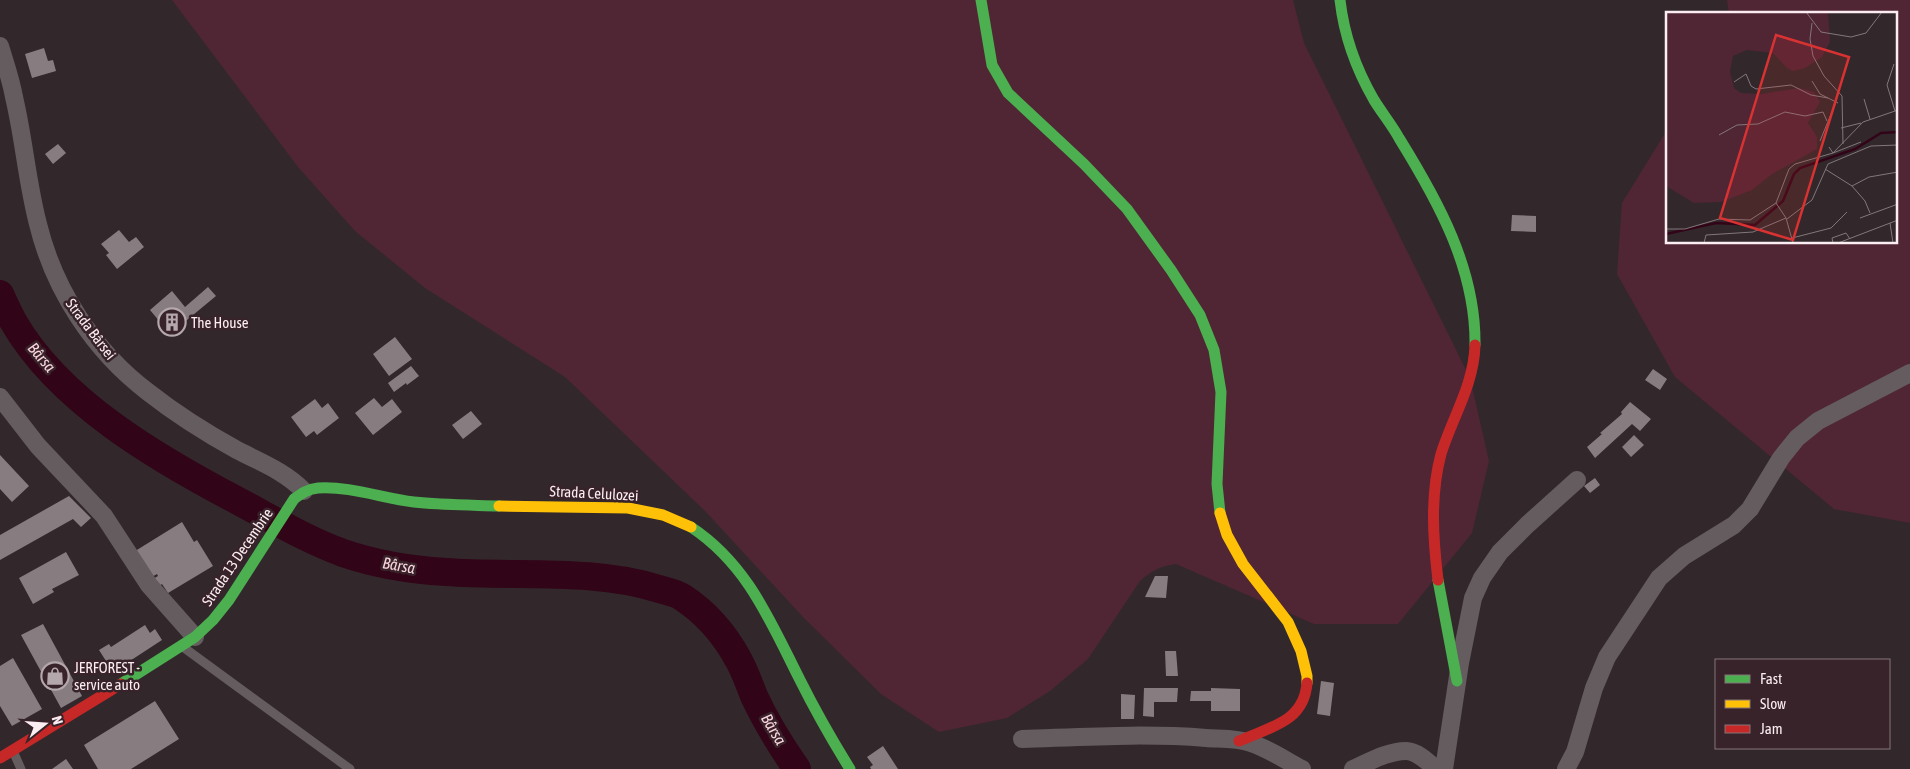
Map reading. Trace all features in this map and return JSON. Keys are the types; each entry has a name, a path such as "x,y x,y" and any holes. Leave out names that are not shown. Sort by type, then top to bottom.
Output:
{"street":[{"path":"981,0 992,65 1008,92 1127,208 1200,314 1214,350 1222,392 1216,484 1220,516 1243,564 1288,622 1301,651 1307,676 1306,693 1301,707 1290,719 1239,741"},
{"path":"1340,0 1351,50 1370,94 1398,136 1440,210 1463,264 1470,294 1474,356 1464,396 1445,438 1437,474 1434,516 1440,597 1457,681"},
{"name":"Strada Bârsei","path":"0,46 14,97 38,226 51,265 67,300 84,324 120,367 154,396 205,432 282,472 299,495"},
{"path":"1566,769 1575,752 1594,688 1608,657 1659,578 1684,556 1734,525 1750,509 1781,458 1797,438 1818,421 1910,372"},
{"path":"0,397 38,446 104,516 189,642"},
{"path":"1444,769 1457,681 1474,598 1482,578 1500,552 1527,524 1578,480"},
{"name":"Strada Celulozei","path":"299,495 316,488 332,488 398,500 448,504 619,507 641,509 665,516 688,526 709,540 731,560 750,587 770,621 829,735 850,769"},
{"name":"Strada 13 Decembrie","path":"0,758 189,642 213,620 229,600 299,495"},
{"path":"1022,739 1139,735 1250,742 1275,753 1302,769"},
{"path":"1353,769 1385,756 1407,751 1420,756 1436,769"}],"lane":[{"path":"189,642 350,769"},
{"path":"13,750 21,769"}],"shaded area":[{"path":"172,0 1293,0 1304,43 1470,378 1489,461 1472,533 1398,624 1314,624 1176,564 1166,566 1152,572 1140,581 1088,659 1050,691 1007,718 939,732 881,694 804,618 705,511 565,377 425,288 355,231 298,167"},
{"path":"1727,0 1910,0 1910,523 1834,509 1675,377 1617,274 1622,203 1666,132 1666,244 1898,244 1898,12 1729,12"}],"building":[{"path":"44,48 48,61 53,60 56,71 32,78 25,54"},
{"path":"58,144 66,153 53,164 45,154"},
{"path":"1512,215 1536,216 1536,232 1511,231"},
{"path":"119,230 129,242 136,237 144,247 117,269 106,255 109,253 101,244"},
{"name":"The House","path":"208,287 216,296 170,334 150,310 172,291 185,307"},
{"path":"395,337 412,359 389,376 373,354"},
{"path":"411,366 419,376 394,392 388,383"},
{"path":"1653,369 1667,379 1660,390 1645,380"},
{"path":"374,398 382,407 392,399 402,412 373,435 355,413"},
{"path":"315,399 322,408 328,403 339,418 317,435 314,431 306,437 291,417"},
{"path":"1630,402 1651,419 1640,431 1632,424 1595,458 1587,447 1622,414 1621,412"},
{"path":"471,411 482,424 463,439 452,425"},
{"path":"1634,435 1644,445 1631,457 1622,447"},
{"path":"0,455 29,486 12,502 0,489"},
{"path":"1595,478 1600,485 1590,493 1584,486"},
{"path":"69,496 91,518 81,527 73,519 0,560 0,535"},
{"path":"182,522 194,542 197,540 213,566 168,593 162,584 158,587 153,579 158,576 157,574 148,579 132,553"},
{"path":"66,552 79,575 52,589 54,592 33,604 19,578"},
{"path":"1155,576 1168,576 1166,598 1145,597"},
{"path":"43,624 82,696 61,708 21,635"},
{"path":"145,625 150,633 155,629 162,640 113,672 99,650 109,644 111,647"},
{"path":"1165,651 1176,651 1178,676 1166,676"},
{"path":"13,658 42,709 12,726 0,706 0,666"},
{"path":"1321,681 1334,683 1330,716 1317,714"},
{"path":"1144,688 1178,688 1177,702 1154,702 1154,717 1143,716"},
{"path":"1211,688 1240,689 1240,711 1211,711 1211,701 1190,701 1191,691 1211,691"},
{"path":"1121,694 1135,695 1134,719 1121,719"},
{"path":"155,701 179,739 131,769 98,769 84,745"},
{"path":"883,746 898,769 871,769 870,767 873,765 867,757"},
{"path":"66,759 73,769 52,769"}],"waterway":[{"name":"Bârsa","path":"0,294 13,321 33,350 57,378 84,403 145,448 278,523 316,542 355,557 407,568 472,573 554,574 608,578 634,582 677,594 706,617 727,641 745,673 764,715 797,769"}],"traffic: fast":[{"path":"981,0 992,65 1008,93 1084,164 1127,209 1171,270 1200,315 1214,350 1221,392 1217,484 1220,513"},
{"path":"1340,0 1348,39 1362,76 1374,100 1427,186 1452,237 1469,289 1474,317 1475,345"},
{"path":"121,684 195,637 213,620 229,600 294,499 305,492 314,489 330,488 354,490 414,502 499,506"},
{"path":"691,527 711,542 728,559 756,596 818,714 850,769"},
{"path":"1438,580 1457,681"}],"traffic: slow":[{"path":"499,506 628,508 663,515 691,527"},
{"path":"1220,513 1227,535 1243,564 1288,622 1301,651 1307,683"}],"traffic: jam":[{"path":"1438,580 1435,549 1435,485 1441,454 1467,388 1474,360 1475,345"},
{"path":"1239,741 1273,727 1292,715 1299,707 1307,683"},
{"path":"0,758 121,684"}],"place":[{"name":"The House","path":"172,322"},
{"name":"JERFOREST - service auto","path":"55,676"}]}
